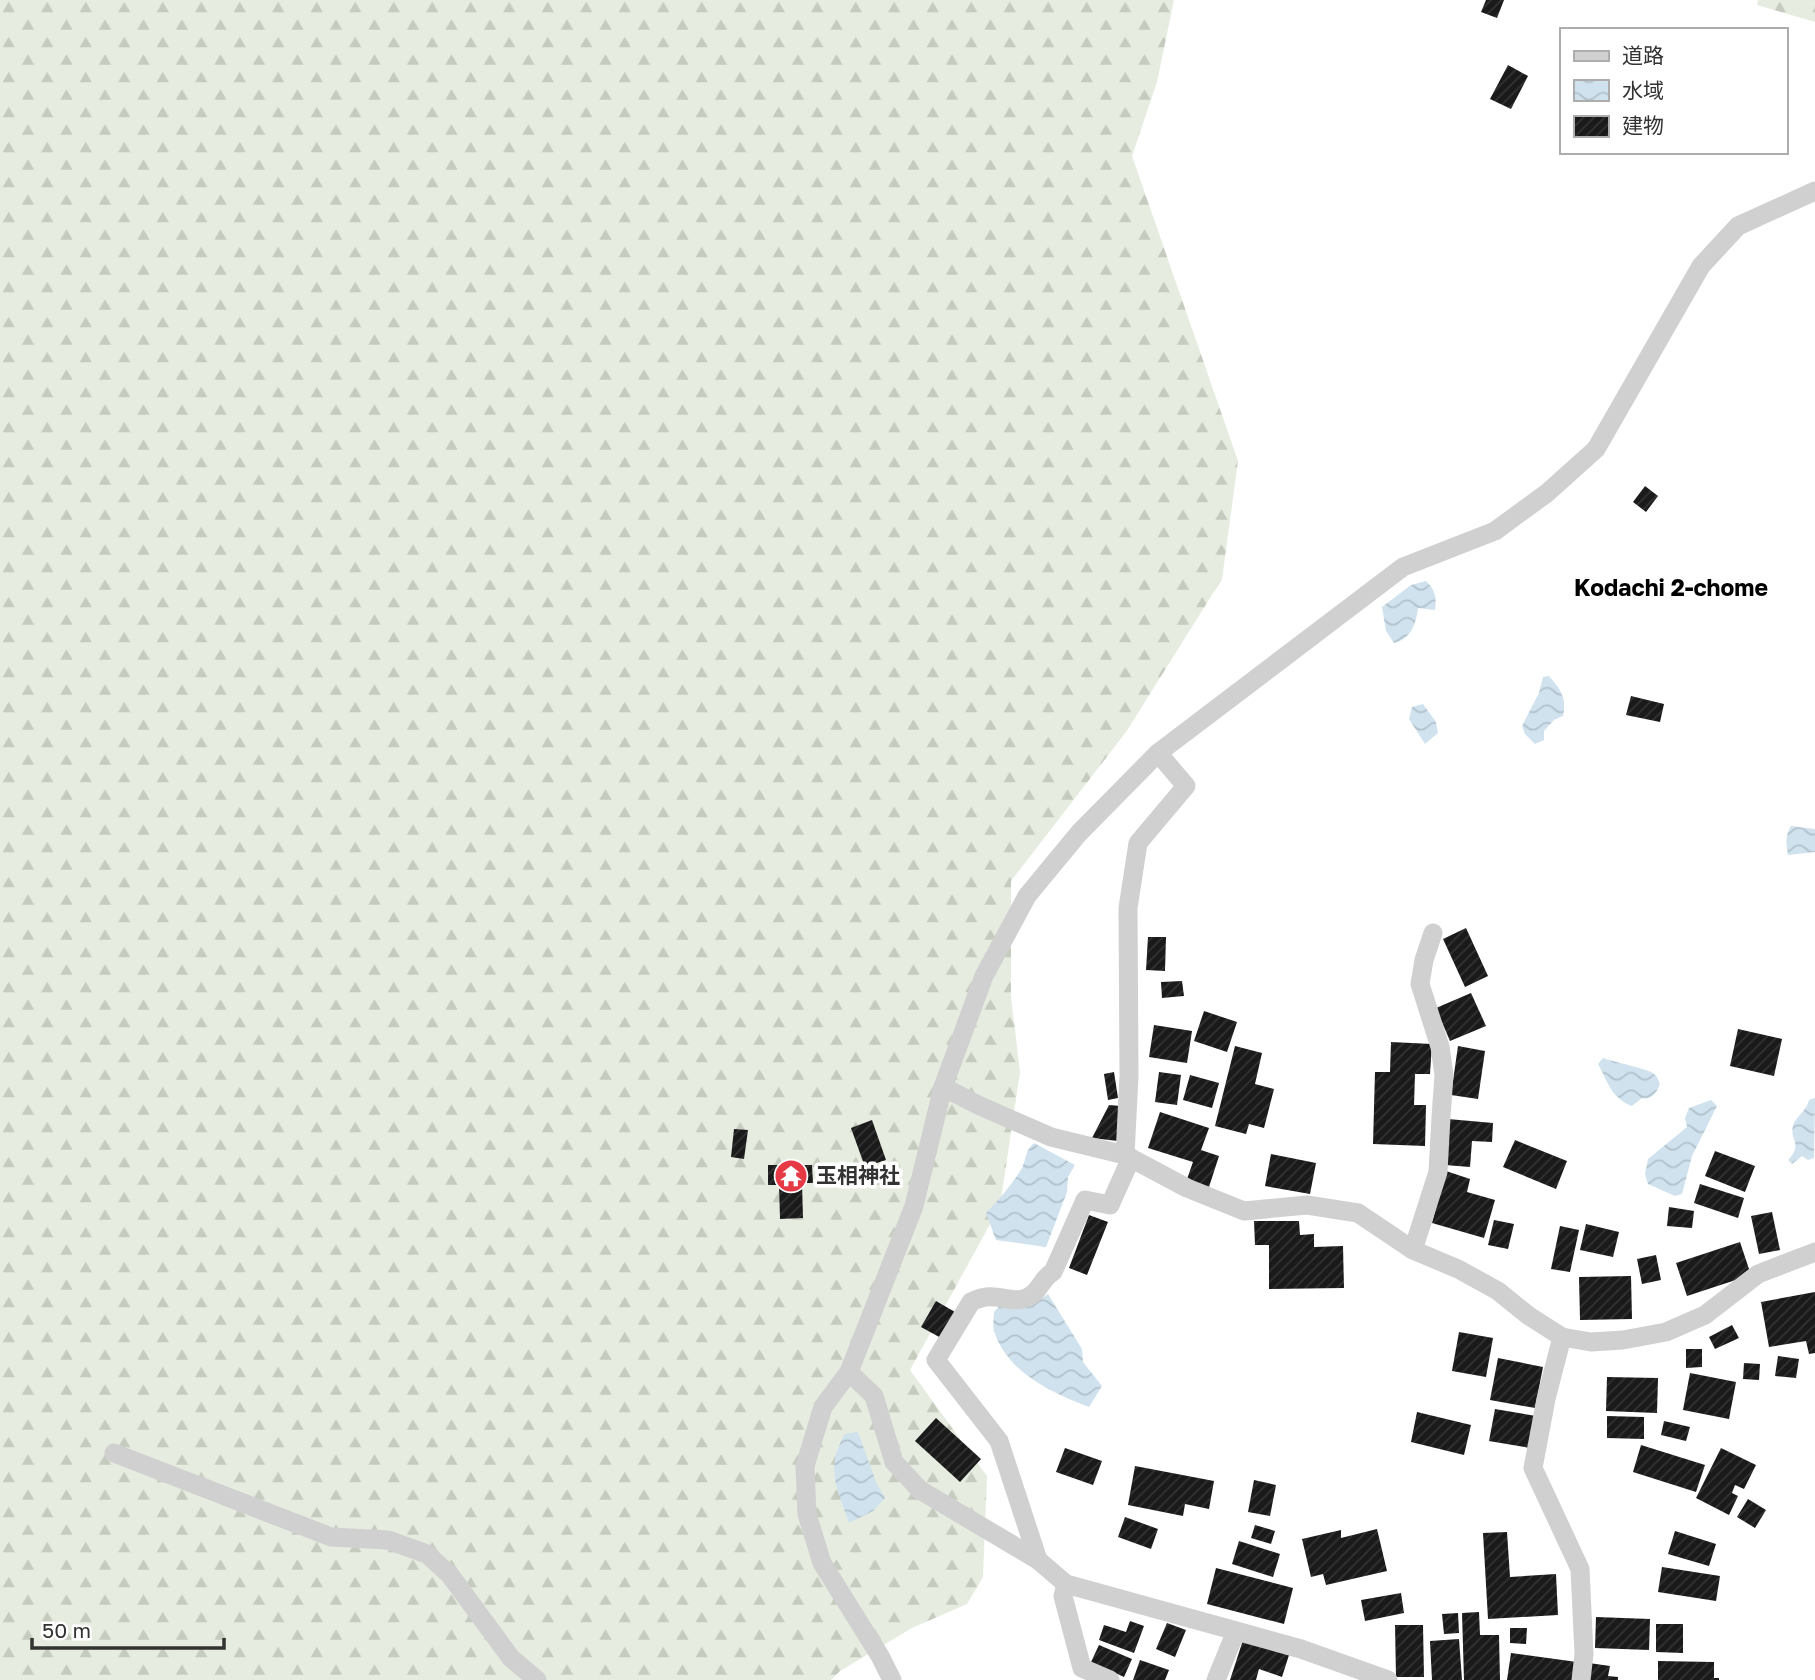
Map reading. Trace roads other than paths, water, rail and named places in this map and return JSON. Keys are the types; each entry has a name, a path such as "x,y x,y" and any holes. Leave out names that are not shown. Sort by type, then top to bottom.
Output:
{"street":[{"path":"892,1680 822,1563 807,1514 805,1466 823,1407 849,1372 914,1206 943,1087 984,976 1027,896 1079,833 1158,753 1403,567 1495,531 1547,493 1596,449 1701,266 1738,226 1815,191"},
{"path":"1038,1560 999,1441 936,1360 971,1302 994,1295 1025,1298 1039,1289 1046,1276 1053,1272 1085,1200 1110,1205 1128,1156 1128,908 1138,843 1186,786 1158,753"},
{"path":"1413,1250 1438,1172 1444,1075 1440,1047 1420,984 1433,933"},
{"path":"943,1087 1051,1137 1128,1156 1187,1188 1244,1211 1307,1205 1358,1213 1413,1250 1458,1269 1499,1292 1529,1316 1562,1336 1591,1342 1623,1340 1666,1332 1705,1315 1758,1274 1815,1252"},
{"path":"1562,1336 1546,1399 1533,1468 1580,1569 1584,1654 1581,1680"},
{"path":"849,1372 874,1396 894,1462 920,1490 1038,1560 1066,1584 1301,1649 1388,1680"},
{"path":"114,1453 331,1537 388,1540 427,1554 450,1575 511,1658 537,1680"},
{"path":"1066,1584 1063,1596 1082,1668 1110,1680"},
{"path":"1216,1680 1236,1631"}],"water":[{"path":"1426,581 1435,594 1435,610 1418,608 1412,630 1405,638 1394,643 1386,631 1382,607 1411,585"},
{"path":"1549,676 1562,694 1563,716 1554,720 1544,731 1544,740 1535,744 1525,734 1522,726 1539,693 1543,677"},
{"path":"1423,704 1436,722 1438,733 1425,744 1409,719 1412,707"},
{"path":"1791,826 1815,829 1815,852 1788,855 1786,840"},
{"path":"1603,1058 1651,1072 1660,1084 1657,1090 1651,1097 1642,1098 1632,1106 1625,1103 1611,1089 1598,1064"},
{"path":"1815,1098 1814,1158 1808,1160 1802,1156 1792,1164 1788,1160 1796,1145 1792,1128 1809,1100"},
{"path":"1711,1100 1717,1106 1692,1156 1682,1194 1675,1196 1648,1184 1645,1174 1648,1159 1687,1127 1685,1118 1689,1108"},
{"path":"1034,1143 1075,1165 1068,1177 1067,1192 1046,1247 996,1240 986,1213 1018,1174 1029,1148"},
{"path":"1048,1294 1082,1349 1083,1362 1102,1386 1089,1407 1047,1388 1022,1371 1002,1348 994,1332 994,1312 1002,1303 1029,1307"},
{"path":"858,1432 876,1482 885,1498 873,1511 849,1523 837,1489 834,1468 845,1434"}],"place":[{"name":"玉相神社","path":"791,1176"}],"district":[{"name":"Kodachi 2-chome","path":"1671,588"}]}
